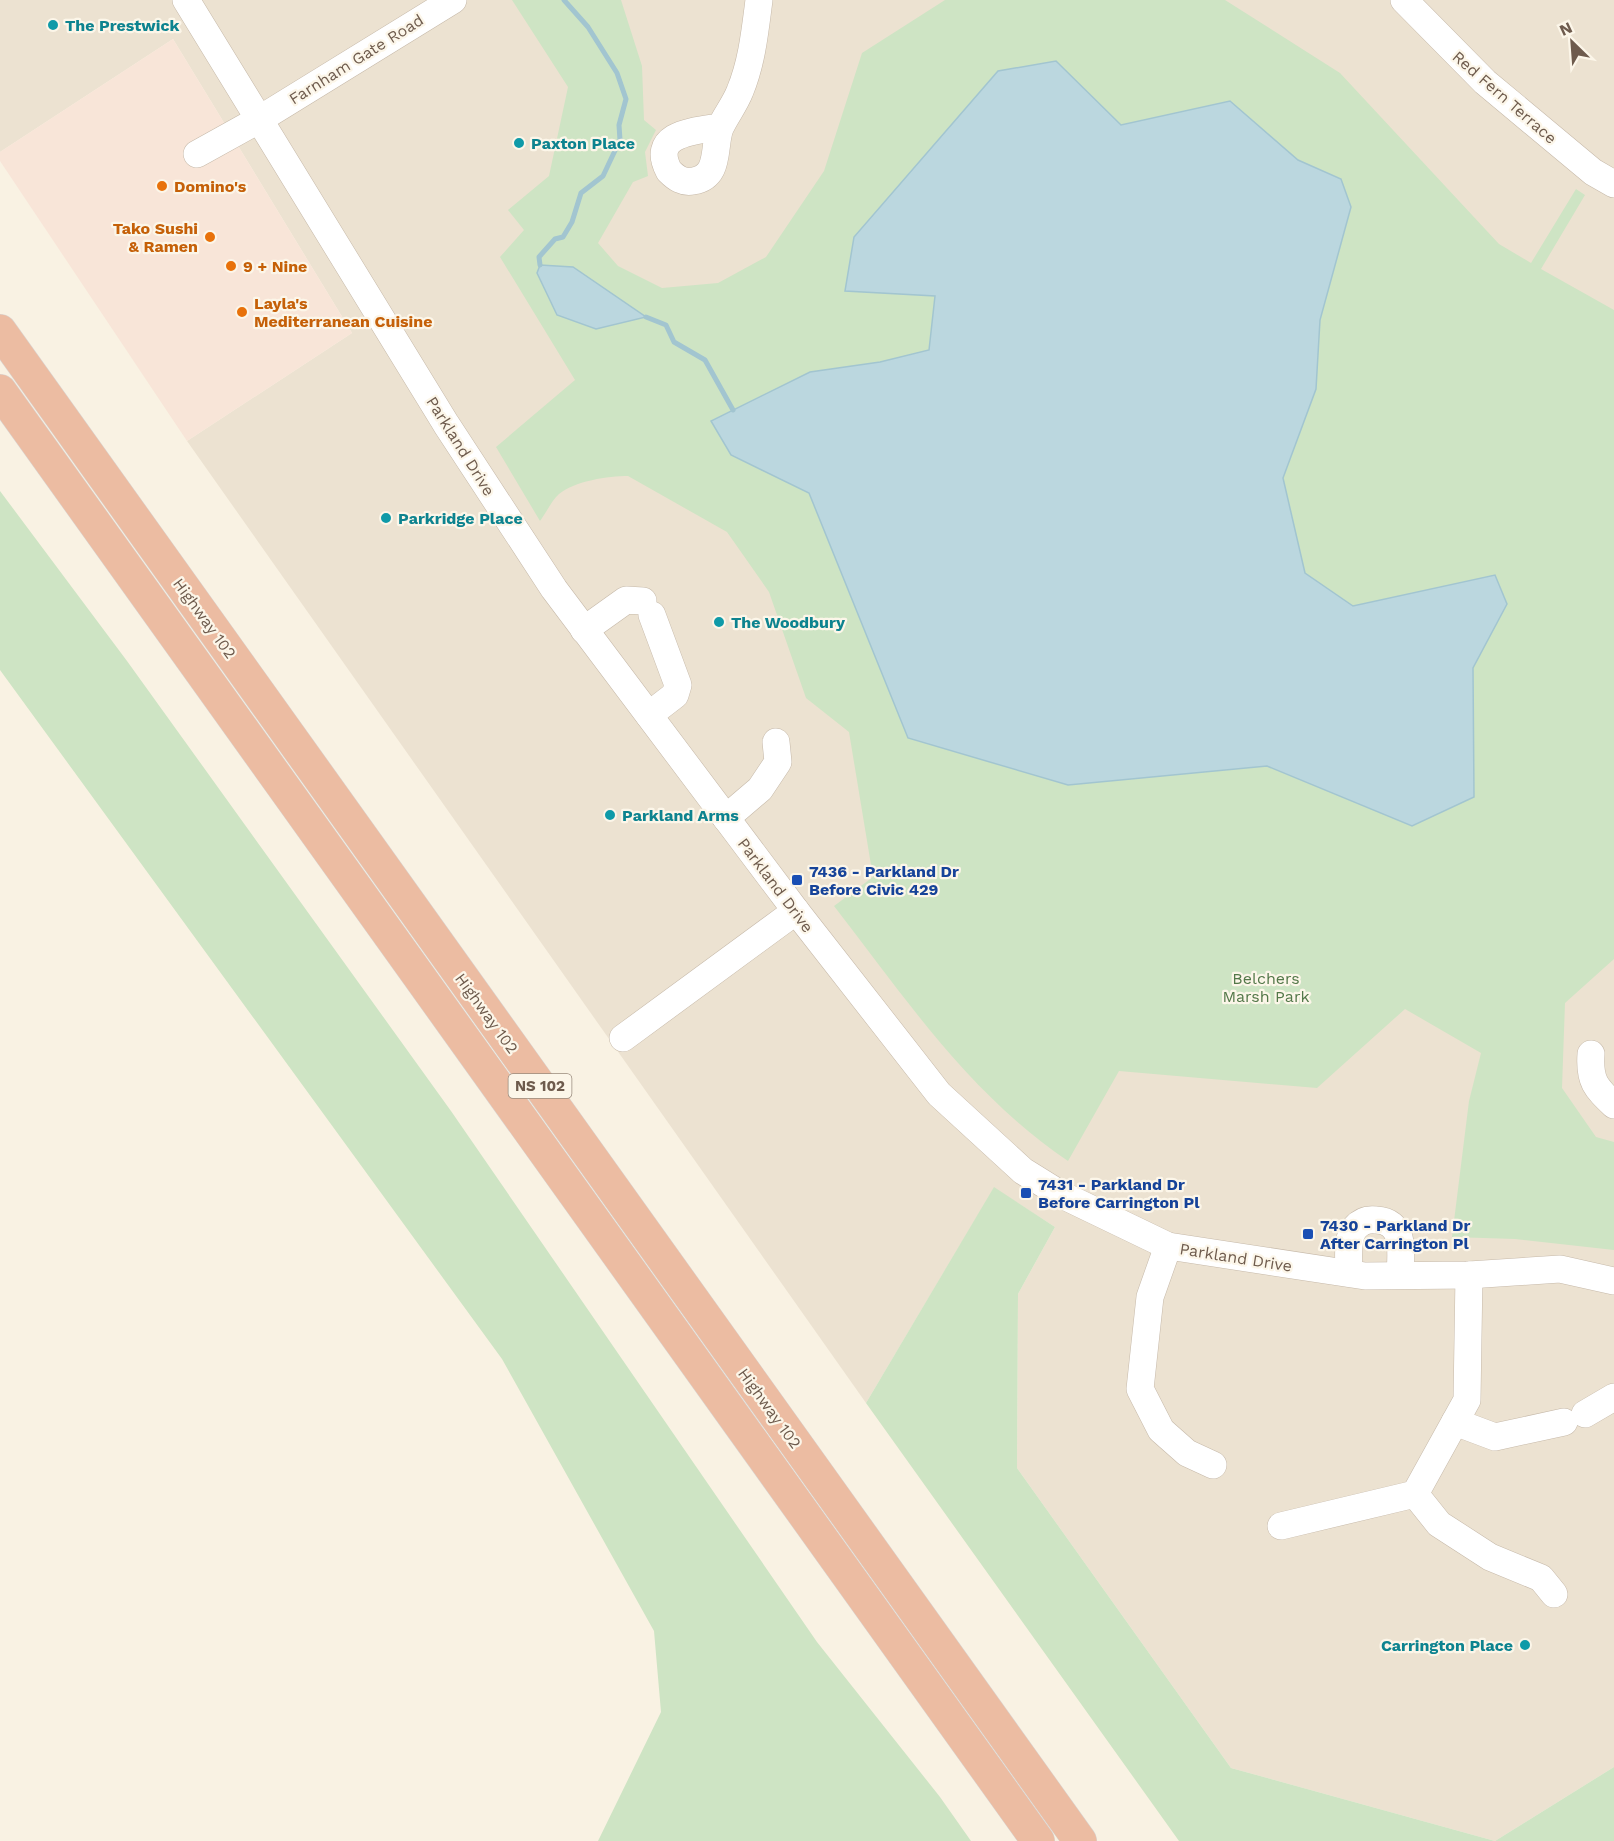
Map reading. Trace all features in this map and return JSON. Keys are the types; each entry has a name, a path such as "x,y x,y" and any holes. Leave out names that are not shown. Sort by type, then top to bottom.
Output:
{"highway":[{"name":"Highway 102","path":"0,331 1080,1841"},
{"name":"Highway 102","path":"0,391 1038,1841"}],"street":[{"name":"Parkland Drive","path":"186,0 447,424 554,589 796,911 939,1094 1023,1171 1060,1194 1168,1246 1349,1273 1469,1275 1560,1269 1614,1281"},
{"name":"Farnham Gate Road","path":"197,154 260,119 453,0"},
{"path":"720,127 741,90 753,50 759,0"},
{"name":"Red Fern Terrace","path":"1404,0 1485,82 1593,172 1614,184"},
{"path":"584,630 626,600 648,608 678,686 675,695 649,716"},
{"path":"726,818 760,789 778,762 776,742"},
{"path":"623,1038 796,911"},
{"path":"1590,1054 1590,1070 1595,1087 1614,1105"},
{"path":"1349,1273 1349,1246 1354,1228 1368,1219 1385,1220 1397,1230 1402,1248 1400,1275"},
{"path":"1168,1246 1150,1297 1140,1389 1161,1430 1187,1453 1213,1464"},
{"path":"1281,1526 1415,1494 1467,1400 1469,1275"},
{"path":"1455,1422 1494,1437 1575,1418 1614,1397"},
{"path":"1415,1494 1439,1524 1490,1557 1541,1578 1554,1594"}],"shaded area":[{"path":"0,0 1614,0 1614,1767 1495,1841 1231,1768 1017,1468 1018,1294 1055,1227 994,1188 866,1403 187,441 352,333 173,39 0,152"},
{"path":"173,39 352,333 187,441 0,161 0,152"}],"green space":[{"name":"Belchers Marsh Park","path":"512,0 621,0 642,66 644,120 656,130 645,152 648,176 633,182 598,243 618,266 662,288 718,283 766,257 824,171 862,53 945,0 1225,0 1340,73 1499,244 1531,263 1576,189 1585,195 1541,269 1614,310 1614,959 1565,1003 1562,1088 1596,1137 1614,1142 1614,1250 1515,1239 1452,1237 1469,1101 1481,1053 1405,1009 1317,1088 1119,1071 1068,1161 1032,1135 969,1075 914,1010 834,906 873,877 849,732 806,698 769,592 727,532 628,476 592,480 566,489 551,503 540,521 496,447 575,380 500,257 524,230 508,210 549,176 568,87","holes":["1056,61 1121,125 1230,101 1298,160 1341,179 1351,207 1320,320 1316,389 1283,478 1305,573 1353,606 1495,575 1507,603 1473,667 1474,797 1412,826 1267,766 1068,785 908,738 809,493 880,362 929,350 936,296"]},
{"path":"0,491 127,661 451,1111 817,1642 940,1797 971,1841 598,1841 661,1712 654,1631 502,1359 0,670"},
{"path":"994,1187 1055,1227 1018,1294 1017,1468 1231,1768 1495,1841 1179,1841 866,1403"},
{"path":"1614,1767 1614,1841 1495,1841"}],"water":[{"path":"1056,61 1121,125 1230,101 1298,160 1341,179 1351,207 1320,320 1316,389 1283,478 1305,573 1353,606 1495,575 1507,604 1473,668 1474,797 1412,826 1267,766 1068,785 908,738 809,493 731,455 711,421 810,372 880,362 929,350 935,296 845,291 854,237 998,71"},
{"path":"540,265 573,267 646,317 596,329 557,315 537,273"}],"waterway":[{"path":"540,265 539,257 555,239 563,237 572,222 581,193 603,176 620,140 619,125 626,99 617,73 588,27 564,0"},
{"path":"646,317 666,325 674,342 705,360 733,410"}],"place":[{"name":"The Prestwick","path":"53,25"},
{"name":"Paxton Place","path":"519,143"},
{"name":"Domino's","path":"162,186"},
{"name":"Tako Sushi & Ramen","path":"210,237"},
{"name":"9 + Nine","path":"231,266"},
{"name":"Layla's Mediterranean Cuisine","path":"242,312"},
{"name":"Parkridge Place","path":"386,518"},
{"name":"The Woodbury","path":"719,622"},
{"name":"Parkland Arms","path":"610,815"},
{"name":"7436 - Parkland Dr Before Civic 429","path":"797,880"},
{"name":"7431 - Parkland Dr Before Carrington Pl","path":"1026,1193"},
{"name":"7430 - Parkland Dr After Carrington Pl","path":"1308,1234"},
{"name":"Carrington Place","path":"1525,1645"}]}
